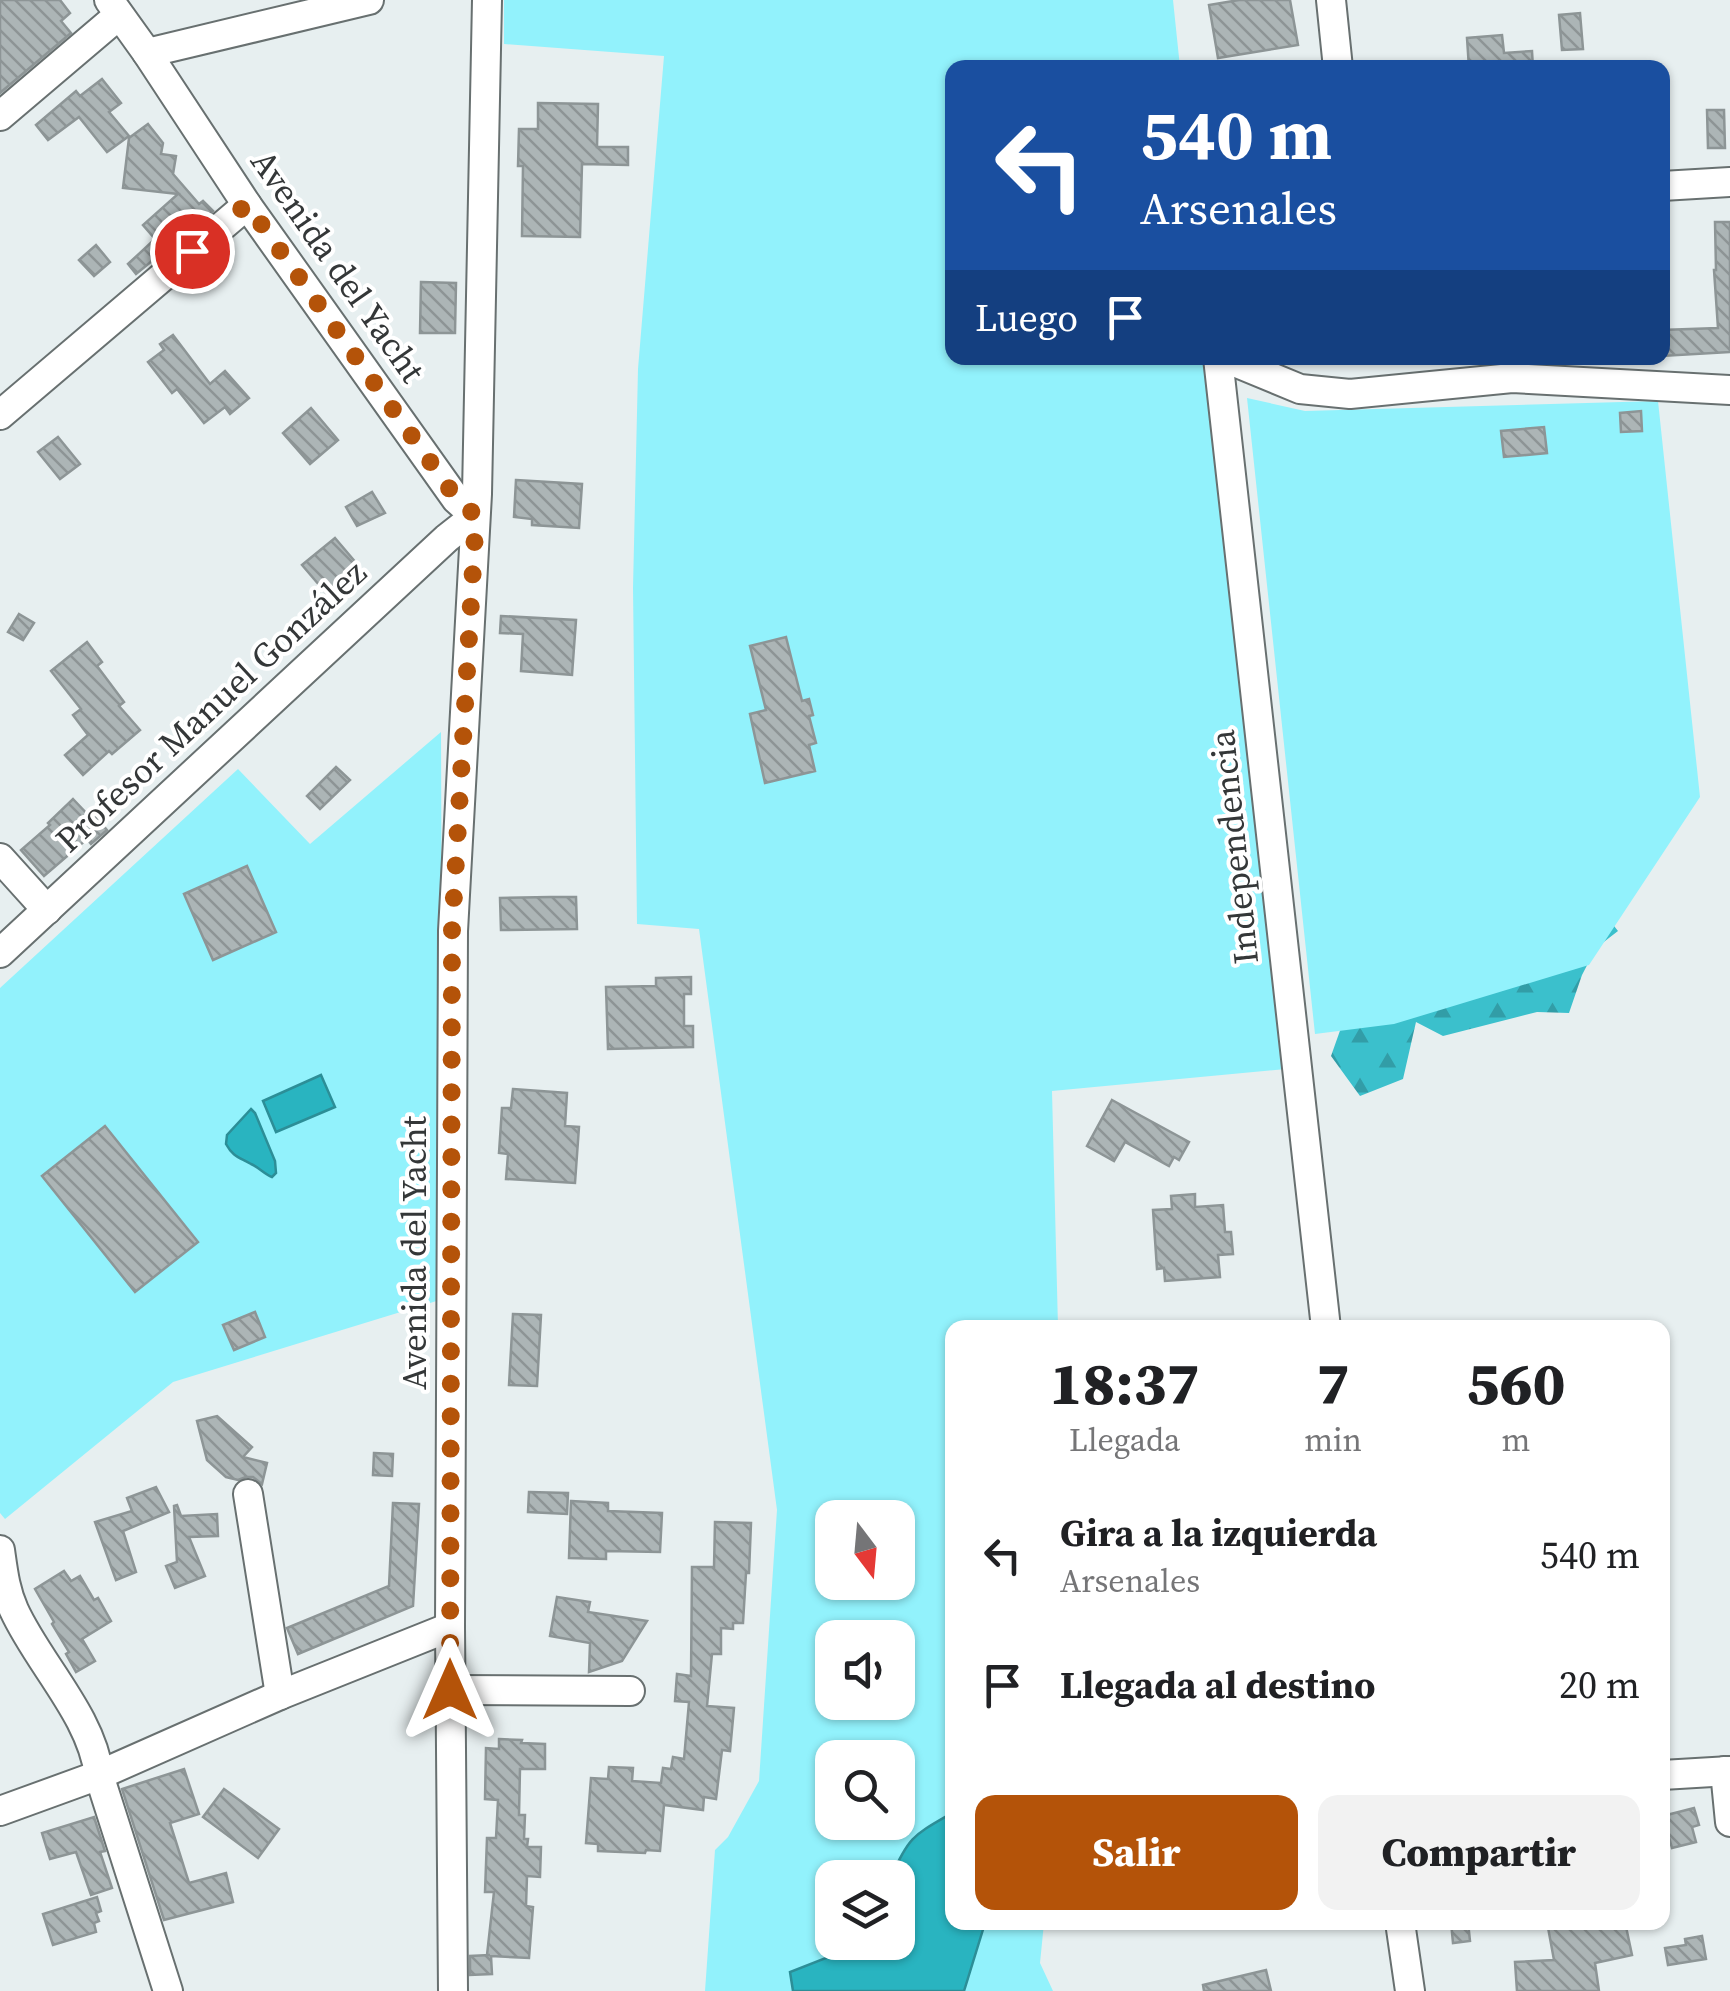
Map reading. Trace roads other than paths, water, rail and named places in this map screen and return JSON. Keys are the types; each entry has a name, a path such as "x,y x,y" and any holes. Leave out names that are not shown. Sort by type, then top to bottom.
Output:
{"street":[{"path":"147,54 368,0"},
{"name":"Avenida del Yacht","path":"453,1991 452,930 476,516 487,0"},
{"path":"1330,0 1337,60"},
{"path":"0,116 114,8"},
{"name":"Avenida del Yacht","path":"114,8 247,204 456,498 476,516"},
{"path":"1670,186 1730,182"},
{"path":"0,415 247,204"},
{"name":"Independencia","path":"1223,365 1325,1320"},
{"path":"1240,365 1300,389 1350,394 1512,378 1730,390"},
{"name":"Profesor Manuel González","path":"0,953 446,538 476,516"},
{"path":"0,858 47,910"},
{"path":"248,1494 280,1695"},
{"path":"0,1550 3,1583 14,1611 58,1680 97,1756 99,1775 168,1991"},
{"path":"0,1811 99,1775 280,1695 450,1627"},
{"path":"450,1690 630,1691"},
{"path":"1670,1775 1728,1771 1730,1822"},
{"path":"1401,1930 1410,1991"}]}
